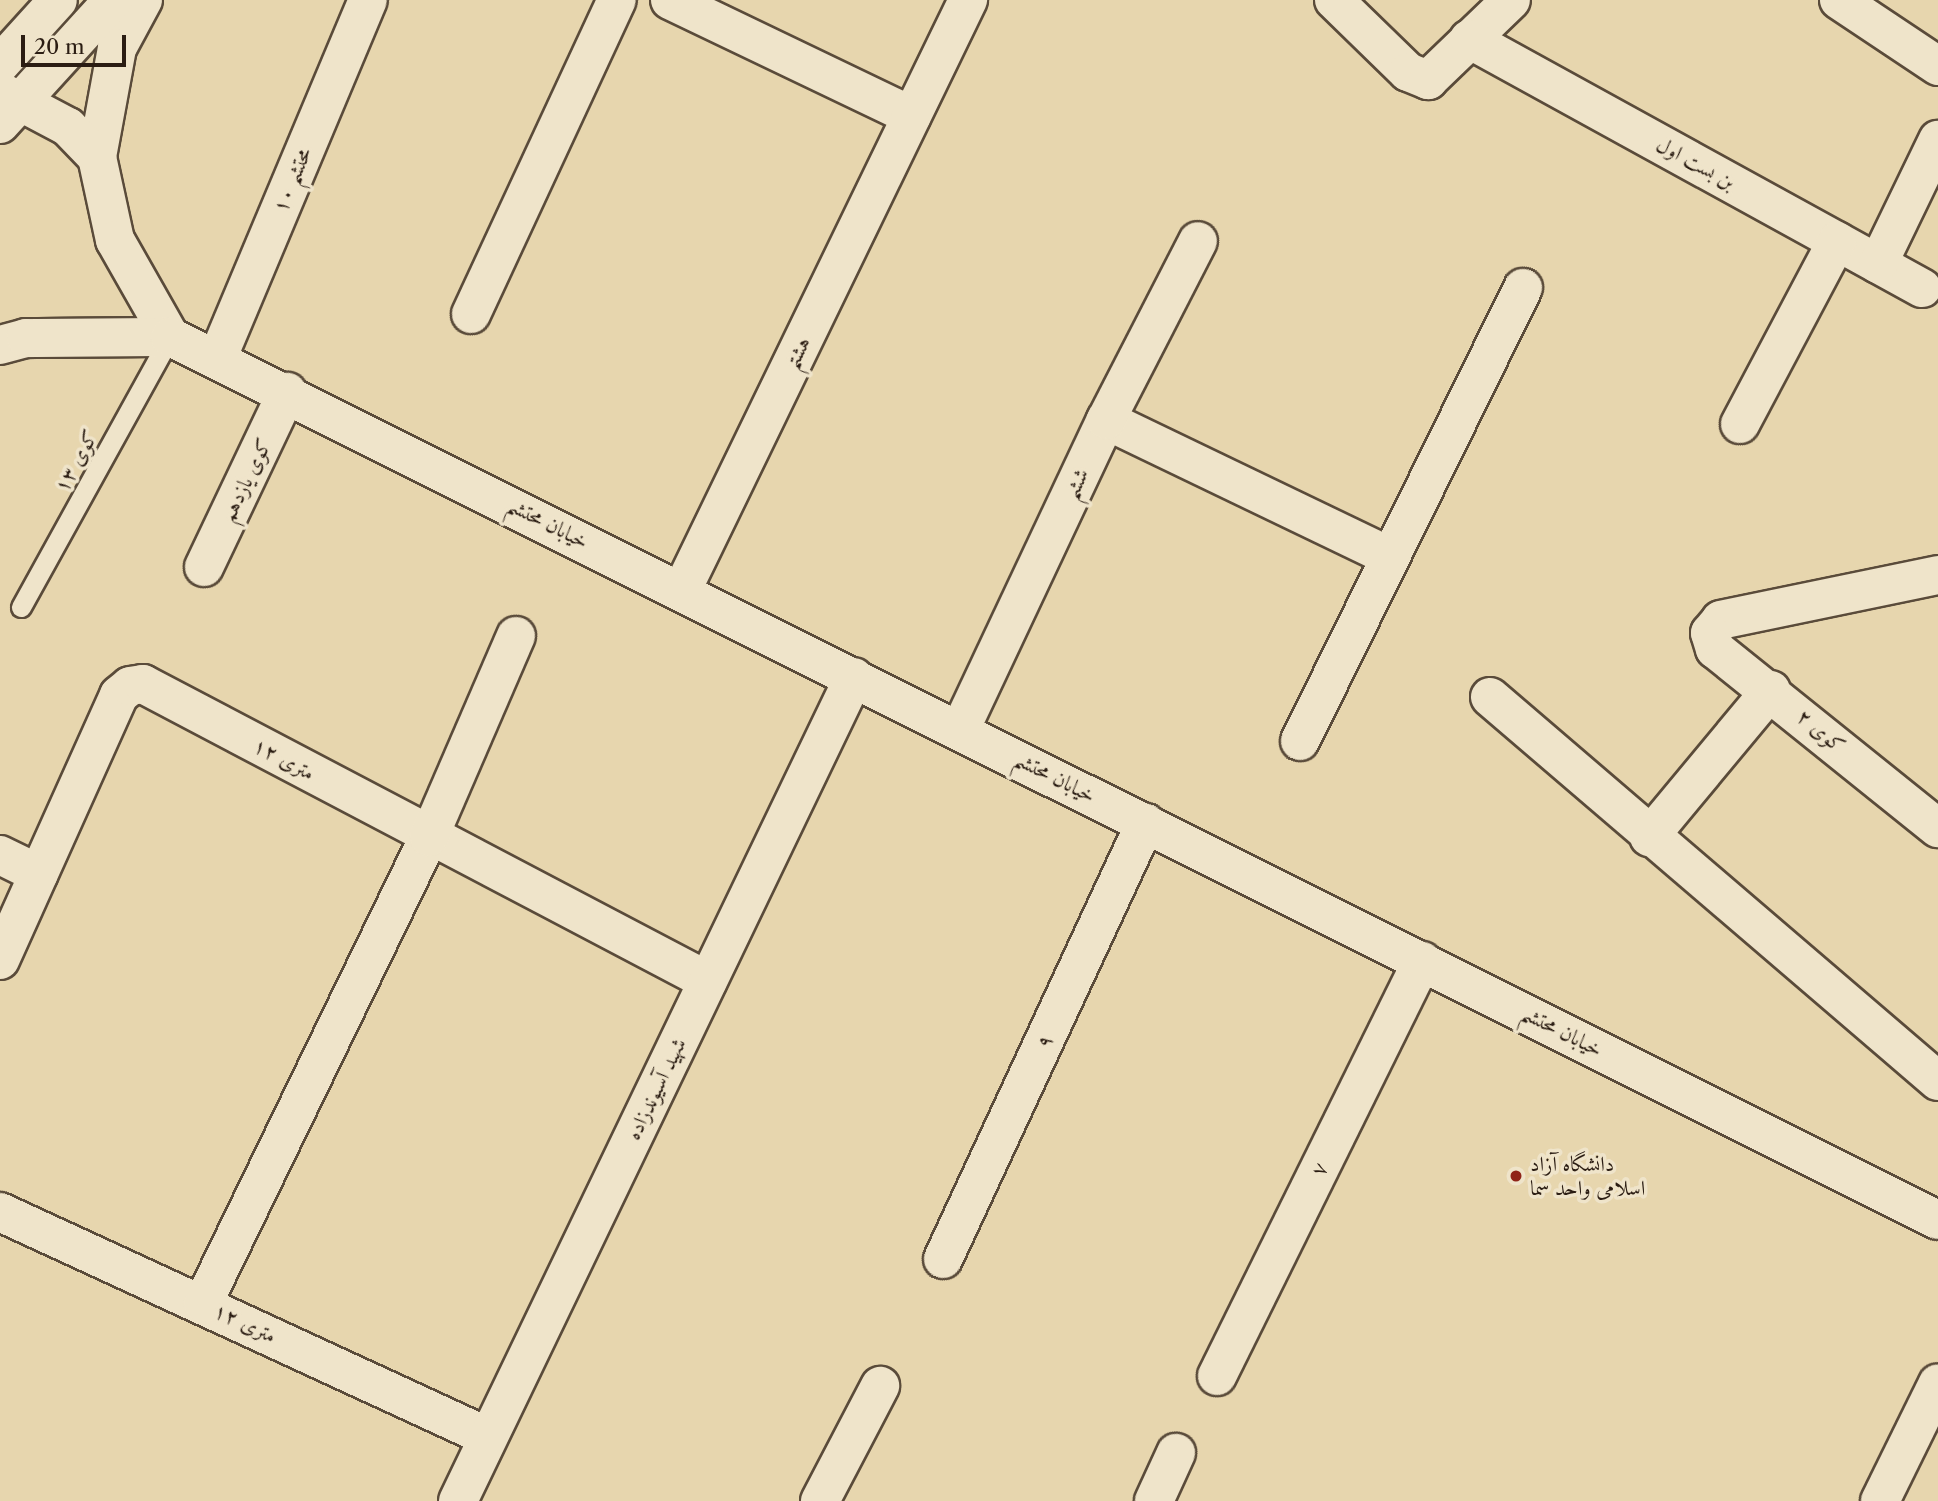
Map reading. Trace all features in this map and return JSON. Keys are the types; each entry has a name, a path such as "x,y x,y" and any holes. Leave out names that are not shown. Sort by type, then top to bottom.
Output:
{"street":[{"path":"0,64 58,0"},
{"path":"97,157 68,127 7,105 113,0"},
{"path":"143,0 117,48 97,157 115,240 170,337"},
{"name":"محتشم ۱۰","path":"217,359 368,0"},
{"path":"471,313 617,0"},
{"path":"670,0 912,116"},
{"name":"هشتم","path":"682,590 968,0"},
{"path":"1334,0 1418,80 1428,80 1511,0"},
{"path":"1839,0 1938,66"},
{"name":"بن بست اول","path":"1469,39 1922,288"},
{"path":"1878,264 1938,140"},
{"name":"ششم","path":"960,730 1106,420 1198,241"},
{"path":"1740,424 1837,241"},
{"path":"1300,741 1523,288"},
{"name":"خیابان محتشم","path":"0,345 26,338 170,337 682,590 1938,1220"},
{"name":"کوی یازدهم","path":"204,567 287,393"},
{"path":"1106,420 1389,556"},
{"name":"کوی ۲","path":"1938,575 1721,620 1710,633 1715,649 1771,690 1938,828"},
{"path":"203,1303 429,838 516,636"},
{"name":"شهید آسیوندزاده","path":"458,1501 854,677"},
{"name":"۱۲ متری","path":"0,960 119,695 130,685 143,684 429,838 708,981"},
{"path":"1649,837 1771,690"},
{"path":"1490,696 1649,837 1938,1082"},
{"name":"۹","path":"943,1259 1145,823"},
{"path":"0,855 39,874"},
{"name":"۷","path":"1217,1376 1422,961"},
{"name":"۱۲ متری","path":"0,1212 203,1303 488,1437"},
{"path":"1880,1501 1938,1383"},
{"path":"820,1501 880,1385"},
{"path":"1154,1501 1176,1453"}],"lane":[{"name":"کوی ۱۳","path":"21,607 170,337"}],"place":[{"name":"دانشگاه آزاد اسلامی واحد سما","path":"1516,1176"}]}
